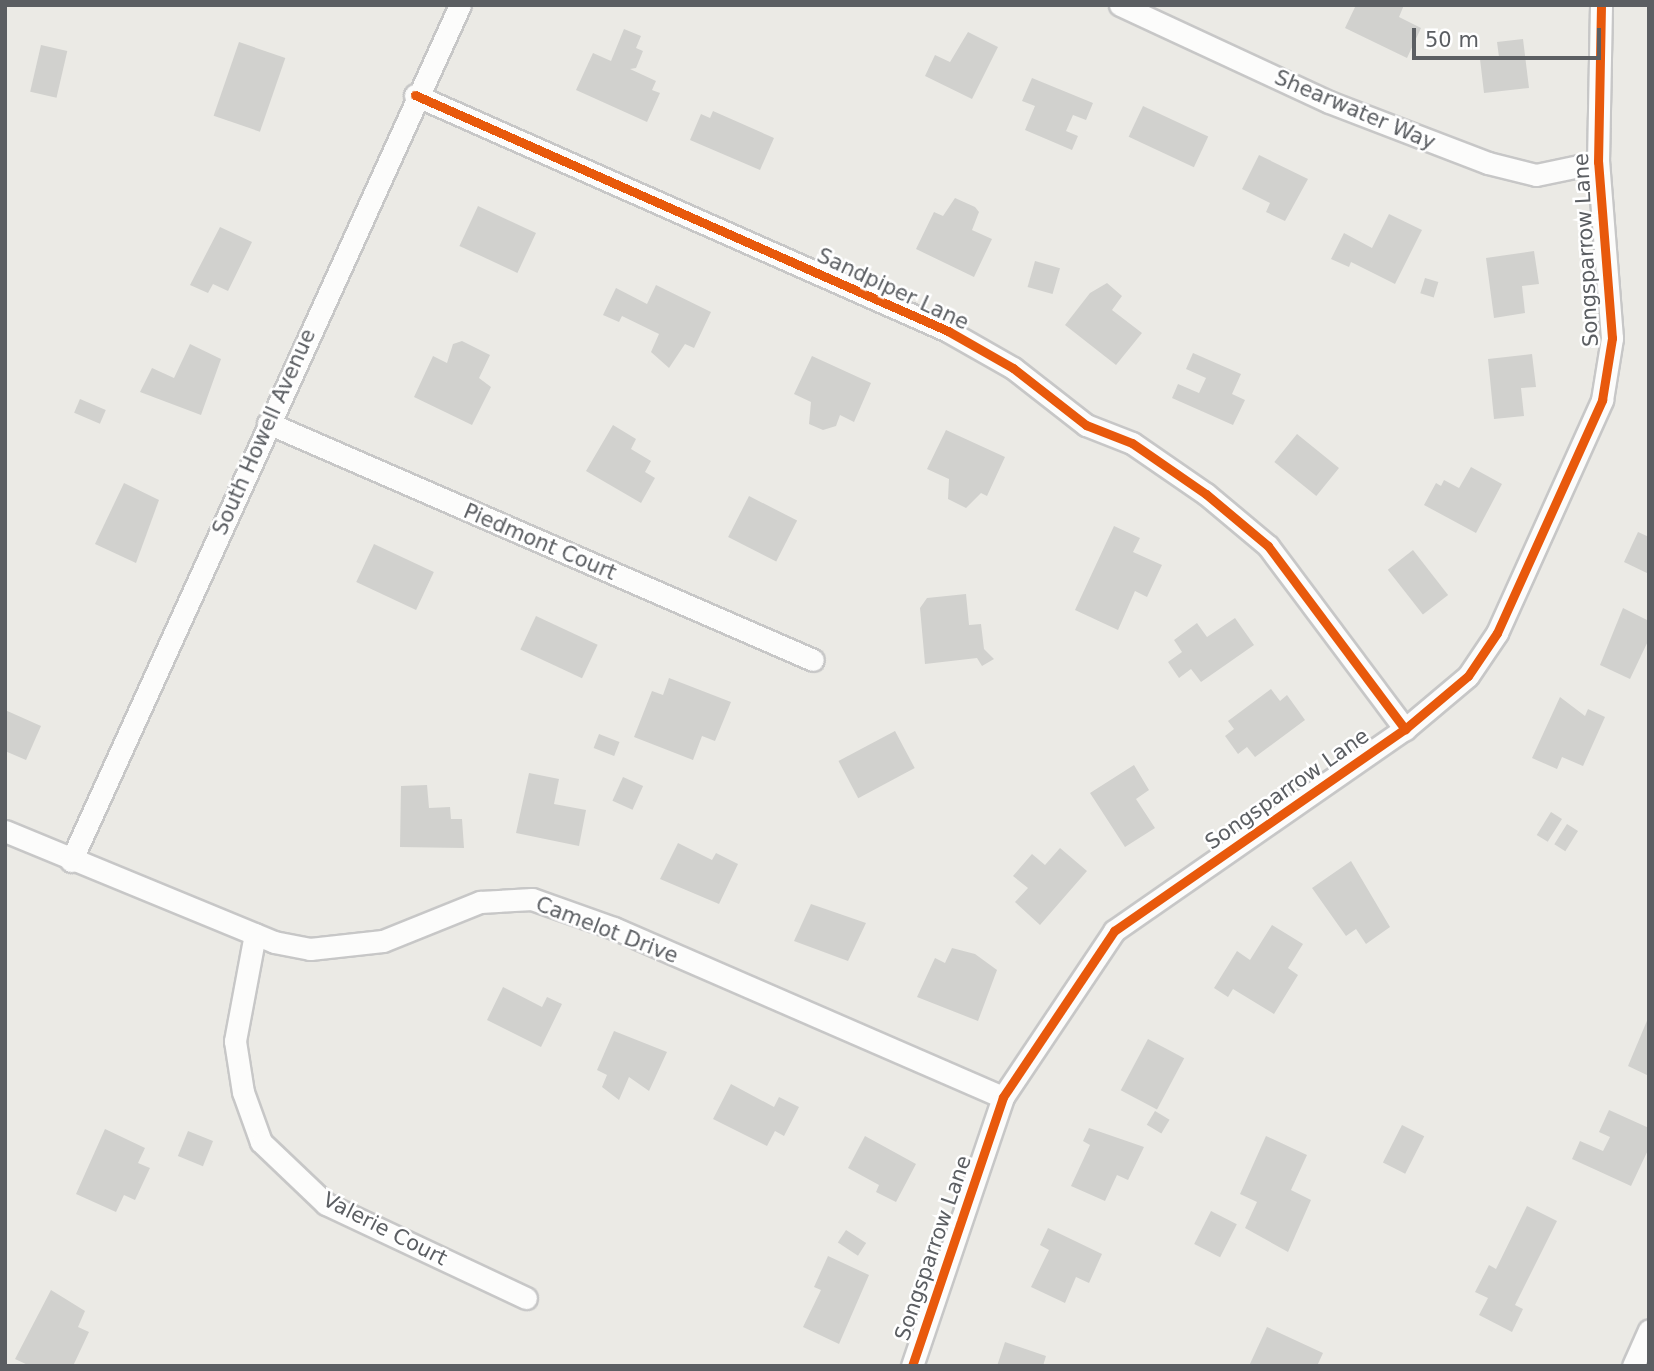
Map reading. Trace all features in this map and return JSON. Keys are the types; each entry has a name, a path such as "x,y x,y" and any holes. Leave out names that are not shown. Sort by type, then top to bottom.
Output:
{"street":[{"name":"South Howell Avenue","path":"71,861 415,95 460,5"},
{"name":"Shearwater Way","path":"1120,5 1329,102 1488,163 1536,176 1598,162"},
{"name":"Songsparrow Lane","path":"912,1366 1003,1097 1114,931 1405,729 1468,676 1497,632 1602,400 1612,338 1598,162 1601,5"},
{"name":"Sandpiper Lane","path":"415,95 948,331 1013,368 1086,425 1132,443 1206,494 1268,546 1405,729"},
{"name":"Piedmont Court","path":"268,423 813,660"},
{"name":"Camelot Drive","path":"5,831 71,861 255,934 310,949 344,949 432,925 480,902 532,900 614,928 1003,1097"},
{"name":"Valerie Court","path":"255,934 235,1041 243,1092 261,1142 326,1203 526,1298"},
{"path":"1633,1366 1649,1330"}],"building":[{"path":"1356,5 1404,5 1399,17 1421,28 1407,58 1345,28"},
{"path":"624,29 641,36 636,48 643,51 636,68 630,69 656,81 652,90 660,93 647,122 576,90 593,53 611,61"},
{"path":"968,32 998,47 972,99 925,76 935,55 950,62"},
{"path":"1523,39 1529,88 1484,93 1480,59 1499,57 1497,42"},
{"path":"239,42 285,58 260,132 214,116"},
{"path":"41,45 67,51 57,98 30,92"},
{"path":"1032,78 1093,103 1086,120 1073,115 1066,131 1078,136 1072,150 1025,130 1035,106 1022,101"},
{"path":"1143,106 1208,136 1194,167 1129,137"},
{"path":"713,111 774,138 760,170 690,140 701,114 710,118"},
{"path":"1259,155 1308,179 1285,221 1266,212 1270,203 1242,189"},
{"path":"955,198 975,207 979,212 972,230 992,239 974,277 916,249 934,212 943,216"},
{"path":"478,206 536,233 517,273 459,246"},
{"path":"1389,214 1422,230 1395,284 1351,262 1349,267 1331,259 1344,233 1372,248"},
{"path":"220,227 252,242 228,291 213,284 208,293 190,285"},
{"path":"1534,251 1539,284 1522,286 1525,313 1494,318 1486,258"},
{"path":"1035,261 1060,268 1053,294 1028,287"},
{"path":"1425,278 1438,282 1434,297 1420,293"},
{"path":"1107,283 1122,296 1112,310 1142,333 1116,365 1065,325 1090,293"},
{"path":"656,285 711,312 694,348 685,344 669,368 651,352 659,334 622,316 619,322 603,315 616,288 647,304"},
{"path":"462,341 490,355 479,378 491,387 472,425 414,397 433,356 447,363 453,344"},
{"path":"190,344 221,359 201,415 140,392 152,368 174,378"},
{"path":"1193,353 1241,374 1232,394 1245,400 1233,425 1172,398 1178,384 1199,393 1206,378 1186,369"},
{"path":"1532,354 1536,387 1521,388 1524,416 1494,419 1488,359"},
{"path":"812,356 871,383 854,422 840,415 836,426 823,430 809,424 811,402 794,394"},
{"path":"80,399 106,410 100,424 74,413"},
{"path":"613,425 636,439 631,449 651,461 645,472 655,478 641,503 586,471"},
{"path":"946,430 1005,457 987,496 981,493 966,508 948,499 949,479 927,469"},
{"path":"1297,434 1339,468 1316,496 1274,462"},
{"path":"1471,467 1502,484 1476,533 1424,505 1436,483 1441,486 1444,480 1459,488"},
{"path":"124,483 159,500 136,563 95,544"},
{"path":"749,496 797,521 776,562 728,537"},
{"path":"1114,526 1140,538 1133,552 1162,565 1147,597 1135,591 1118,630 1075,610"},
{"path":"1638,532 1649,537 1649,574 1624,562"},
{"path":"374,544 434,572 416,610 356,582"},
{"path":"1413,550 1448,595 1423,615 1388,570"},
{"path":"966,594 969,625 981,624 984,649 994,659 982,666 977,658 925,664 920,608 927,598"},
{"path":"1623,608 1649,621 1649,639 1630,679 1600,665"},
{"path":"536,616 598,645 582,678 520,650"},
{"path":"1235,618 1254,645 1201,682 1191,669 1179,678 1168,662 1182,652 1174,640 1197,623 1207,637"},
{"path":"669,678 731,702 715,741 702,736 693,760 634,737 652,691 663,695"},
{"path":"1271,689 1280,701 1287,695 1305,720 1255,757 1247,747 1238,754 1225,736 1234,729 1228,721"},
{"path":"1560,697 1585,716 1588,709 1605,717 1583,766 1562,757 1557,769 1532,758"},
{"path":"5,710 41,726 26,760 5,751"},
{"path":"895,731 915,768 858,798 838,761"},
{"path":"599,734 620,742 614,756 594,748"},
{"path":"1134,765 1149,790 1136,799 1155,828 1125,847 1090,793"},
{"path":"529,773 559,779 554,804 586,810 579,846 516,833"},
{"path":"623,777 643,786 633,810 612,801"},
{"path":"427,785 429,808 450,807 451,819 462,819 464,848 400,847 401,786"},
{"path":"1551,812 1562,819 1548,842 1537,835"},
{"path":"1567,824 1578,831 1565,851 1554,844"},
{"path":"678,843 712,860 716,853 738,864 719,904 660,879"},
{"path":"1060,848 1087,871 1040,925 1015,902 1028,888 1013,876 1032,854 1045,865"},
{"path":"1351,861 1390,927 1366,944 1356,929 1346,936 1312,888"},
{"path":"811,904 866,923 848,961 794,941"},
{"path":"1272,925 1303,944 1288,968 1298,975 1274,1014 1233,989 1228,997 1214,988 1237,951 1250,960"},
{"path":"952,948 975,954 997,970 978,1021 917,997 935,958 945,963"},
{"path":"503,987 542,1007 547,997 562,1004 541,1047 487,1020"},
{"path":"1649,1016 1649,1076 1628,1066"},
{"path":"614,1031 667,1052 649,1091 629,1077 619,1100 602,1087 607,1075 597,1070"},
{"path":"1148,1039 1184,1058 1157,1109 1121,1090"},
{"path":"731,1084 774,1107 779,1097 799,1107 784,1136 775,1131 767,1146 713,1119"},
{"path":"1609,1110 1649,1128 1649,1148 1631,1186 1572,1159 1580,1141 1603,1151 1610,1137 1599,1132"},
{"path":"1155,1111 1170,1120 1161,1133 1147,1125"},
{"path":"1402,1125 1424,1136 1405,1174 1383,1162"},
{"path":"1089,1128 1144,1147 1128,1180 1117,1175 1105,1201 1071,1186 1090,1145 1083,1141"},
{"path":"105,1129 145,1148 138,1163 150,1168 135,1200 124,1195 116,1212 76,1194"},
{"path":"188,1131 213,1141 203,1166 178,1156"},
{"path":"865,1136 916,1164 896,1202 876,1192 879,1185 848,1168"},
{"path":"1266,1136 1307,1155 1291,1190 1311,1200 1288,1252 1245,1228 1257,1202 1240,1194"},
{"path":"1527,1206 1557,1221 1515,1305 1523,1309 1512,1332 1479,1315 1488,1298 1475,1292 1489,1265 1496,1269"},
{"path":"1211,1211 1237,1224 1220,1257 1194,1244"},
{"path":"1048,1228 1102,1254 1089,1283 1076,1277 1065,1303 1031,1287 1049,1250 1040,1245"},
{"path":"846,1230 866,1243 858,1256 838,1243"},
{"path":"828,1256 869,1275 839,1344 803,1327 821,1290 814,1287"},
{"path":"51,1290 85,1311 78,1327 89,1332 73,1366 30,1366 15,1359"},
{"path":"1267,1327 1323,1353 1317,1366 1249,1366"},
{"path":"1005,1342 1046,1356 1043,1366 997,1366"}],"cycle path":[{"path":"912,1366 1003,1097 1114,931 1405,729 1468,676 1497,633 1602,400 1612,338 1598,162 1601,5"},
{"path":"415,95 948,331 1013,368 1086,425 1132,443 1206,494 1268,546 1405,729"}]}
